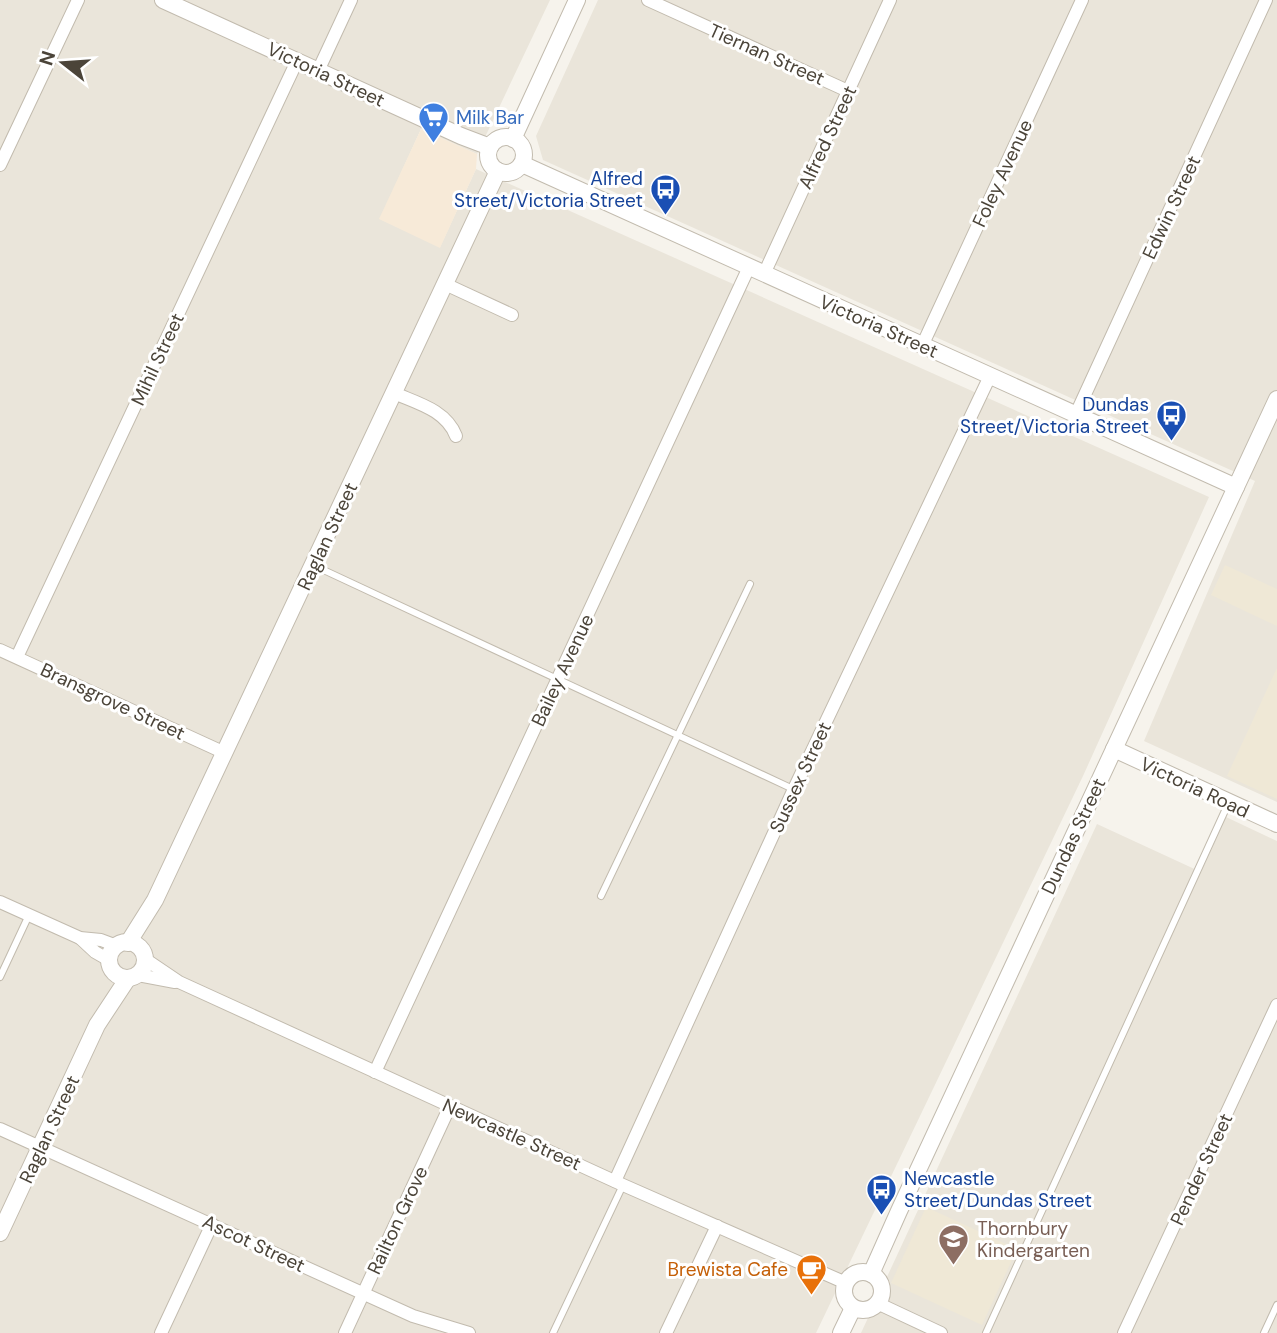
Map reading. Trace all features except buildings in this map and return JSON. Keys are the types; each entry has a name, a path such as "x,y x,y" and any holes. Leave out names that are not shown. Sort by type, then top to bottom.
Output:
{"street":[{"path":"0,165 78,0"},
{"name":"Victoria Street","path":"163,0 490,147"},
{"path":"318,71 351,0"},
{"path":"513,139 577,0"},
{"name":"Tiernan Street","path":"648,0 848,91"},
{"name":"Alfred Street","path":"764,274 890,0"},
{"name":"Foley Avenue","path":"922,346 1082,0"},
{"name":"Edwin Street","path":"1076,414 1266,0"},
{"name":"Mihil Street","path":"17,657 297,61"},
{"path":"513,139 522,147 522,164 514,172 498,172 489,161 490,147 498,140 513,139"},
{"name":"Victoria Street","path":"522,164 1236,487"},
{"name":"Raglan Street","path":"0,1233 498,172"},
{"name":"Bailey Avenue","path":"374,1072 748,267"},
{"path":"445,284 512,315"},
{"name":"Sussex Street","path":"619,1183 794,789 990,376"},
{"path":"394,393 443,416 456,436"},
{"name":"Dundas Street","path":"872,1274 904,1199 1277,399"},
{"name":"Bransgrove Street","path":"0,649 225,753"},
{"name":"Victoria Road","path":"1114,749 1277,824"},
{"name":"Newcastle Street","path":"0,902 80,938 95,952 127,960 179,982 450,1107 846,1283"},
{"name":"Pender Street","path":"1124,1333 1277,1005"},
{"name":"Railton Grove","path":"345,1333 450,1107"},
{"name":"Ascot Street","path":"0,1129 413,1316 469,1333"},
{"path":"161,1333 212,1224"},
{"path":"666,1333 717,1226"},
{"path":"854,1274 872,1274 881,1287 880,1298 877,1303 863,1310 853,1308 844,1294 846,1283 854,1274"},
{"path":"877,1303 941,1333"},
{"path":"841,1333 853,1308"}],"lane":[{"path":"313,565 794,789"},
{"path":"601,895 750,584"},
{"path":"986,1333 1229,802"},
{"path":"0,977 29,915"},
{"path":"553,1333 619,1183"},
{"path":"1264,1333 1277,1305"}],"shaded area":[{"path":"0,0 550,0 477,154 421,129 380,219 440,247 476,169 1209,497 1083,776 816,1333 0,1333"},
{"path":"598,0 1277,0 1277,802 1144,741 1255,481 543,160 536,136"},
{"path":"421,129 477,154 476,169 440,248 379,219"},
{"path":"1225,565 1277,589 1277,626 1211,595"},
{"path":"1277,668 1277,799 1227,776"},
{"path":"1226,817 1277,841 1277,1333 861,1333 1097,824 1201,872"},
{"name":"Thornbury Kindergarten","path":"926,1207 1017,1249 982,1325 891,1283"}],"place":[{"name":"Milk Bar","path":"433,144"},
{"name":"Alfred Street/Victoria Street","path":"666,216"},
{"name":"Dundas Street/Victoria Street","path":"1172,442"},
{"name":"Newcastle Street/Dundas Street","path":"881,1216"},
{"name":"Thornbury Kindergarten","path":"954,1266"},
{"name":"Brewista Cafe","path":"811,1296"}]}
